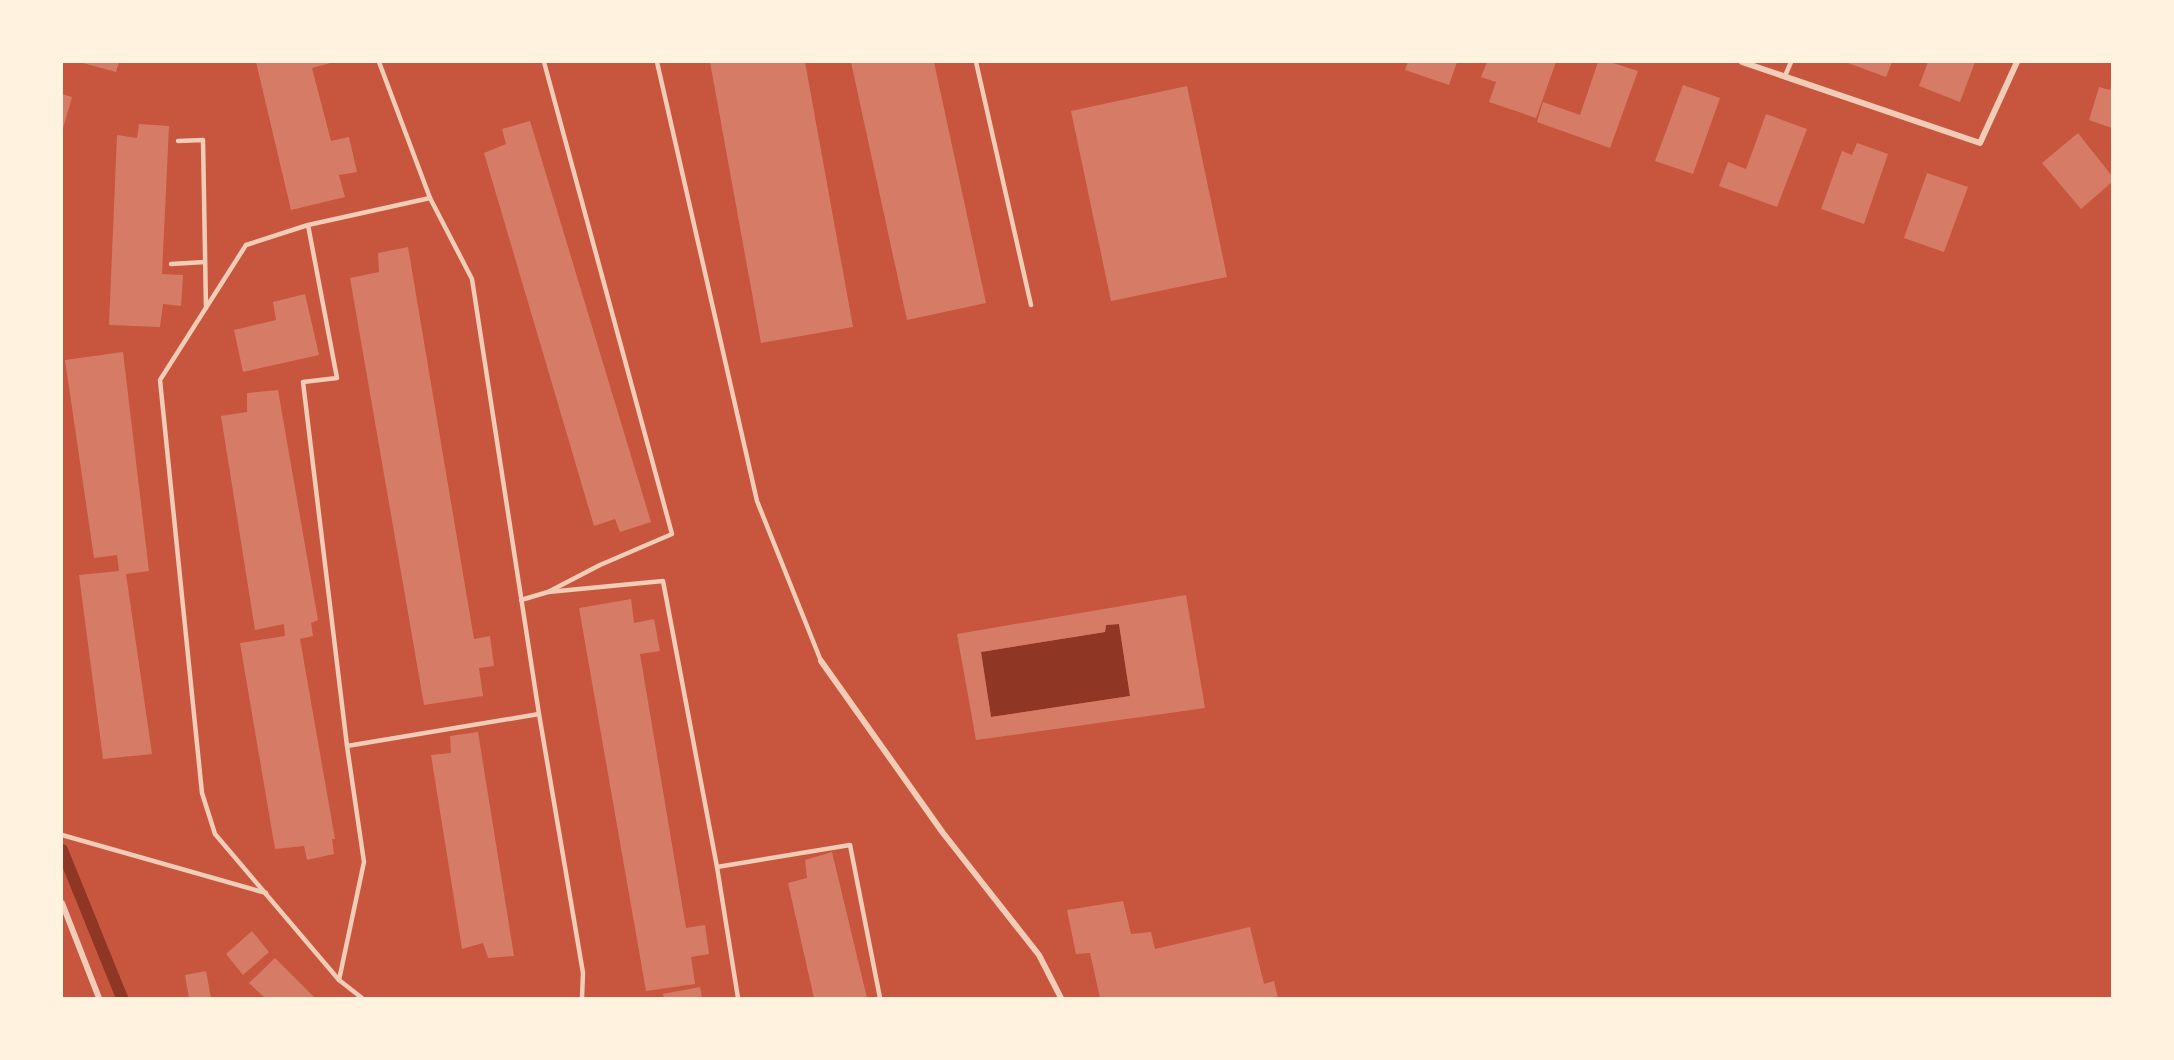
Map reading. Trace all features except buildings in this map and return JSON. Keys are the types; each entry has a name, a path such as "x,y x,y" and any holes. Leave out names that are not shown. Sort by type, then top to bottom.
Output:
{"street":[{"path":"1742,62 1980,142 2017,62"},
{"path":"821,661 943,833 1039,955 1061,999"},
{"path":"62,903 99,999"}],"lane":[{"path":"379,62 430,198 472,279 539,714 583,973 582,999"},
{"path":"521,600 548,592 672,534 544,62"},
{"path":"657,62 757,501 821,661"},
{"path":"976,62 1031,304"},
{"path":"1785,76 1791,62"},
{"path":"178,141 203,140 206,308"},
{"path":"362,999 339,980 215,834 202,793 160,380 246,245 308,225 430,198"},
{"path":"308,225 338,378 303,382 347,746 364,862 339,980"},
{"path":"171,264 205,262"},
{"path":"548,592 663,581 717,867 738,999"},
{"path":"347,746 539,714"},
{"path":"62,835 266,893"},
{"path":"717,867 850,845 880,999"}],"shaded area":[{"path":"1119,624 1130,696 991,717 981,652 1105,632 1106,625"}],"waterway":[{"path":"62,850 122,998"}]}
